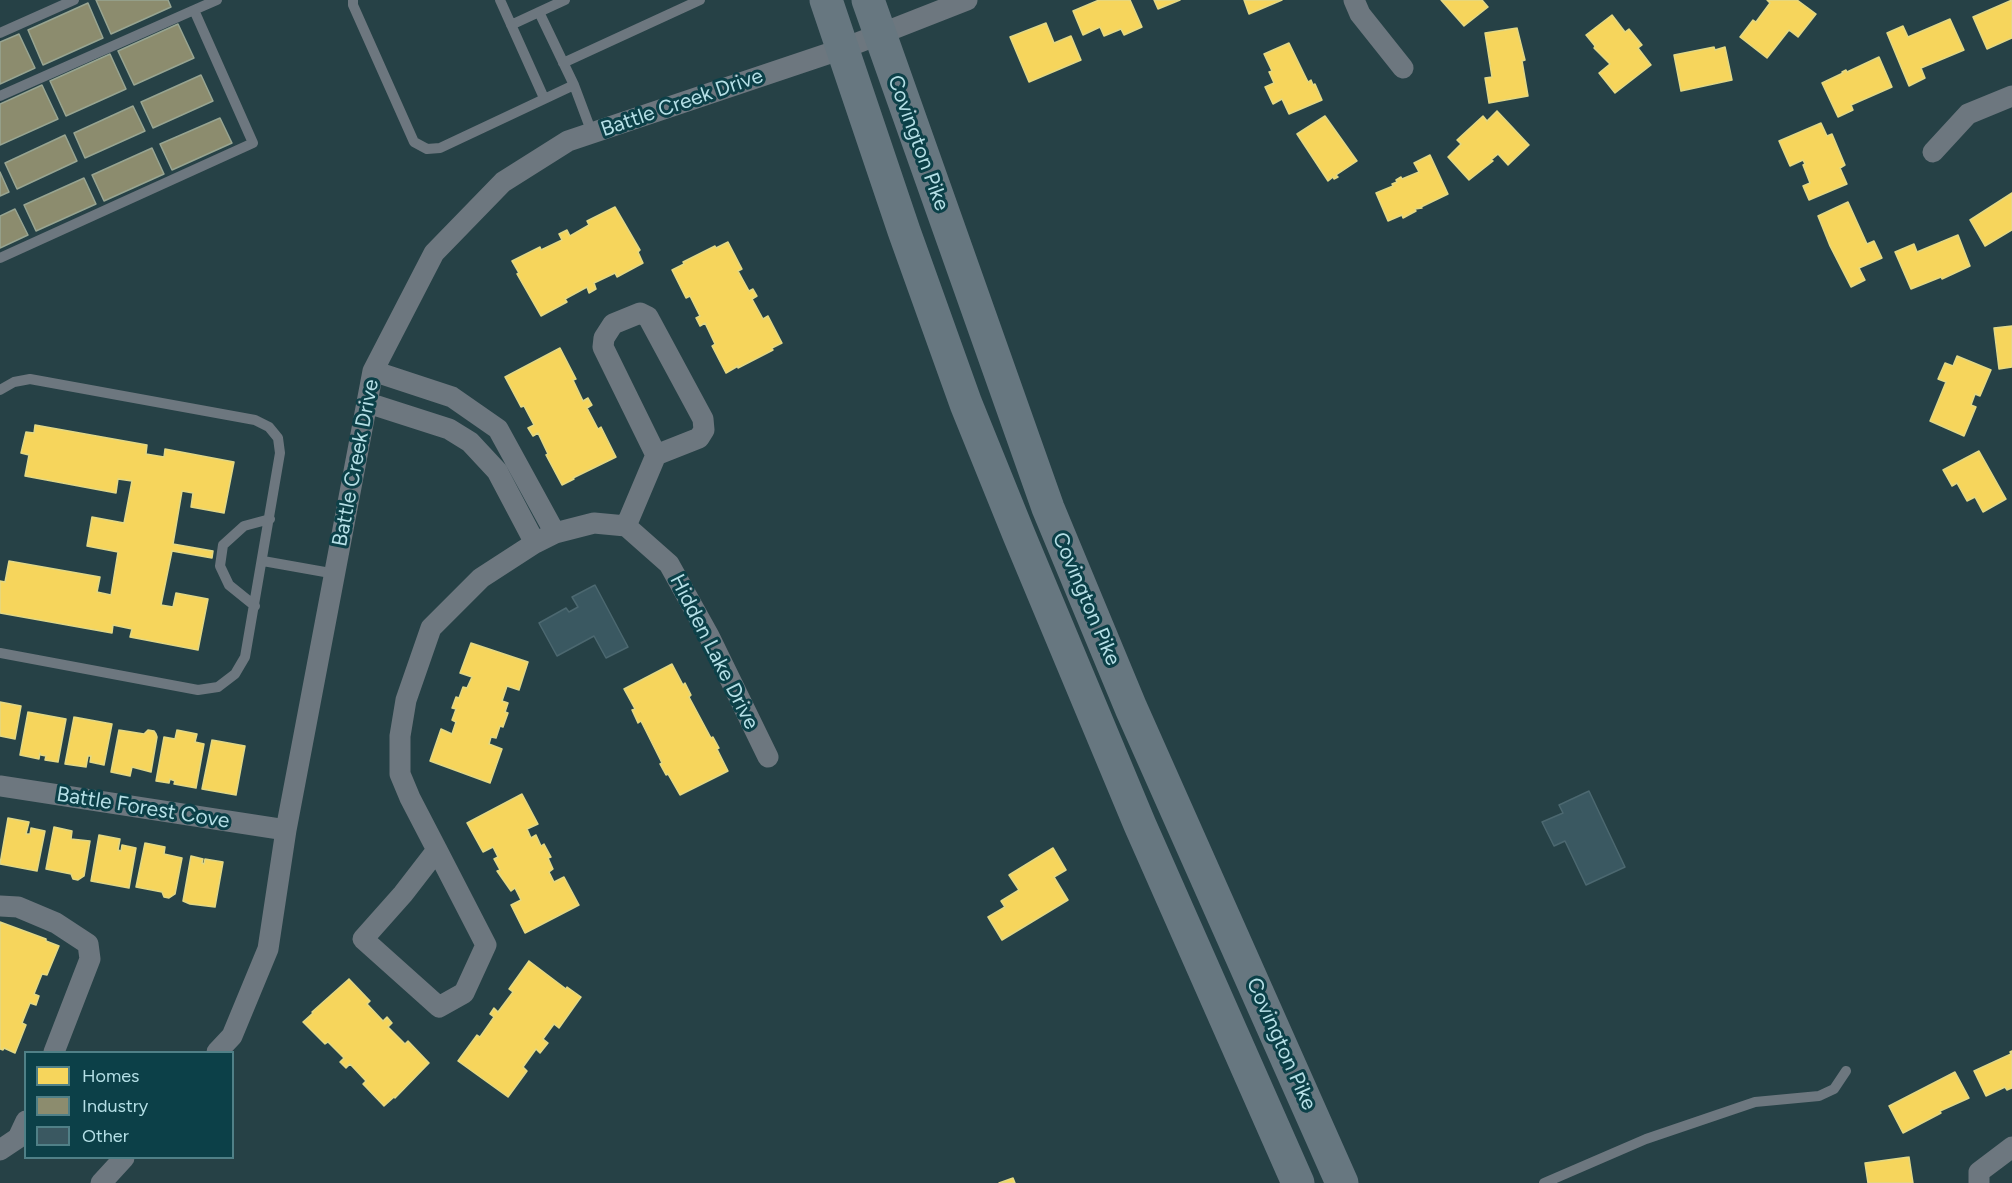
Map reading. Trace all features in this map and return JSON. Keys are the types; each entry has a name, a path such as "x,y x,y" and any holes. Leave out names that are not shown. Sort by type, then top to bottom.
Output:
{"main road":[{"name":"Covington Pike","path":"826,0 904,231 966,404 1062,590 1131,708 1282,1098 1298,1183"},
{"name":"Covington Pike","path":"868,0 1048,508 1062,590"},
{"name":"Covington Pike","path":"1282,1098 1342,1183"}],"street":[{"name":"Battle Creek Drive","path":"219,1051 232,1036 268,949 286,830 373,371 434,253 503,182 568,141 842,49 967,0"},
{"path":"1354,0 1360,14 1403,68"},
{"path":"1933,152 1968,114 2012,96"},
{"path":"437,850 403,894 363,939 439,1007 464,993 486,945 400,774 399,736 406,699 431,628 481,578 535,543 555,533 594,523 626,526 656,455 699,438 704,430 703,418 648,317 640,313 613,324 604,339 603,346 656,455"},
{"path":"373,371 452,397 498,429 555,533"},
{"path":"368,403 449,429 470,442 497,471 535,543"},
{"name":"Hidden Lake Drive","path":"626,526 669,564 709,636 768,757"},
{"name":"Battle Forest Cove","path":"0,786 286,830"},
{"path":"0,906 18,907 56,923 88,944 90,959 55,1051"},
{"path":"0,1150 18,1137 24,1125"},
{"path":"1979,1183 1979,1172 2012,1147"},
{"path":"101,1183 123,1159"}],"lane":[{"path":"0,33 74,0"},
{"path":"0,96 217,0"},
{"path":"353,0 353,5 414,142 427,149 440,148 574,85"},
{"path":"500,0 544,98"},
{"path":"511,25 565,0"},
{"path":"563,63 700,0"},
{"path":"0,258 253,143 194,10"},
{"path":"539,12 574,85 592,134"},
{"path":"0,390 14,382 30,379 255,420 269,427 278,438 280,453 245,657 235,674 218,687 198,690 0,653"},
{"path":"255,606 229,585 220,566 223,545 244,526 270,519"},
{"path":"263,561 336,574"},
{"path":"1544,1183 1646,1139 1755,1102 1819,1096 1833,1089 1846,1071"}],"building: Homes":[{"path":"1099,0 1130,0 1142,27 1124,35 1121,29 1104,36 1100,27 1083,35 1073,11"},
{"path":"1154,0 1180,0 1158,9"},
{"path":"1244,0 1282,0 1249,14"},
{"path":"1441,0 1482,0 1488,7 1464,26"},
{"path":"1767,0 1797,0 1816,14 1798,37 1789,30 1767,58 1740,37 1753,20 1756,22 1770,3"},
{"path":"2012,0 2012,38 1987,49 1973,17"},
{"path":"1612,15 1625,32 1629,29 1642,45 1638,48 1651,65 1615,93 1599,73 1610,64 1594,48 1595,46 1586,35"},
{"path":"1950,19 1964,50 1921,68 1925,78 1909,86 1887,33 1903,26 1908,37"},
{"path":"1046,23 1054,43 1071,36 1081,60 1029,82 1010,37"},
{"path":"1517,28 1525,60 1522,61 1528,96 1489,103 1485,78 1492,77 1485,33"},
{"path":"1289,43 1308,82 1311,80 1313,85 1315,84 1322,100 1289,114 1282,99 1273,104 1265,87 1274,83 1269,72 1272,71 1264,54"},
{"path":"1714,47 1715,50 1725,47 1732,80 1681,91 1674,55"},
{"path":"1879,57 1892,87 1851,105 1853,110 1838,117 1822,83 1846,70 1847,72"},
{"path":"1497,111 1529,145 1508,165 1498,154 1491,160 1493,161 1469,180 1448,157 1461,144 1457,140 1483,116 1487,121"},
{"path":"1325,116 1357,161 1336,175 1338,177 1334,179 1333,177 1328,181 1297,134"},
{"path":"1821,123 1827,136 1832,134 1845,165 1840,168 1847,184 1809,200 1803,186 1810,183 1803,160 1790,166 1779,141"},
{"path":"1430,155 1448,194 1422,208 1415,209 1416,211 1403,218 1402,215 1388,221 1376,193 1393,186 1392,184 1401,177 1402,179 1419,172 1414,163"},
{"path":"2012,193 2012,230 1985,246 1970,220"},
{"path":"1848,202 1867,244 1874,241 1882,258 1859,268 1865,280 1851,287 1818,216"},
{"path":"615,207 640,250 638,252 643,263 617,277 615,273 594,283 596,289 589,293 587,287 565,299 567,302 541,316 512,261 540,247 541,250 562,240 559,234 567,230 570,236 589,225 587,221"},
{"path":"1958,235 1970,266 1942,279 1941,277 1911,289 1895,252 1914,244 1917,252"},
{"path":"728,242 742,269 738,271 749,291 753,289 757,296 752,299 763,319 768,316 782,343 772,348 773,350 726,373 712,346 715,344 705,323 700,326 696,318 700,316 690,296 686,298 672,270 715,246 716,248"},
{"path":"2012,326 2012,367 1999,369 1994,328"},
{"path":"560,348 576,379 573,380 583,401 588,398 592,405 587,408 598,429 601,427 616,457 562,485 546,455 548,454 538,433 533,436 528,428 534,425 524,406 521,407 505,377"},
{"path":"1957,356 1991,370 1980,396 1975,394 1971,405 1976,407 1964,436 1930,421 1946,382 1938,379 1945,363 1953,366"},
{"path":"35,425 147,445 146,454 164,457 165,449 234,462 224,513 191,507 193,493 182,491 173,544 213,551 212,558 172,551 161,605 173,607 176,593 208,599 198,650 130,637 132,629 113,625 112,633 0,613 0,581 5,582 9,561 100,577 97,592 111,595 118,552 87,546 92,517 124,523 132,481 118,479 116,493 25,476 29,455 21,453 26,432 34,433"},
{"path":"1979,451 2006,499 1983,512 1975,497 1967,501 1957,483 1952,486 1943,470"},
{"path":"471,643 528,662 519,690 507,686 502,701 508,703 505,712 508,713 503,727 500,726 496,738 491,737 489,744 502,749 490,783 430,761 441,729 452,734 456,722 452,720 456,709 452,708 456,697 459,698 463,687 467,688 472,677 460,673"},
{"path":"672,664 683,685 685,683 691,695 689,697 711,738 713,737 719,748 717,749 728,771 680,795 660,764 662,763 641,721 638,723 632,710 635,709 624,689"},
{"path":"0,702 21,706 15,739 0,736"},
{"path":"28,712 66,719 58,762 45,760 46,756 40,753 39,759 20,755"},
{"path":"74,717 112,724 104,765 90,762 91,756 88,756 86,767 65,764"},
{"path":"119,730 144,734 148,730 154,731 157,737 151,772 132,767 130,776 111,772"},
{"path":"177,730 197,734 195,742 204,744 196,788 174,784 175,781 170,779 169,783 156,781 164,737 175,739"},
{"path":"212,740 245,746 236,795 202,789"},
{"path":"522,794 538,824 527,829 531,838 536,835 541,846 544,844 551,857 548,858 553,869 549,872 554,882 564,877 579,905 525,933 511,905 521,900 515,888 511,891 497,871 500,870 494,859 498,857 493,847 483,852 467,823"},
{"path":"8,818 29,822 26,834 30,834 31,828 45,831 37,871 0,864"},
{"path":"54,827 72,831 71,839 90,841 84,876 78,880 73,879 71,874 46,869"},
{"path":"99,835 120,839 118,850 121,851 122,845 136,848 129,888 91,881"},
{"path":"145,843 165,847 164,854 182,858 175,894 169,898 164,897 162,892 136,887"},
{"path":"1053,848 1066,870 1054,877 1068,900 1002,940 988,917 1005,907 1001,901 1019,890 1009,875"},
{"path":"191,856 203,859 204,864 205,859 223,862 215,907 183,901"},
{"path":"0,922 59,946 47,975 42,974 34,994 39,996 36,1005 30,1003 22,1023 26,1025 15,1053 4,1048 0,1049"},
{"path":"529,961 566,989 567,987 581,997 559,1028 554,1024 543,1039 548,1043 540,1053 536,1049 523,1067 527,1071 508,1097 458,1061 477,1035 480,1037 494,1017 490,1014 494,1008 498,1012 513,992 509,989"},
{"path":"349,979 370,1001 367,1004 383,1021 387,1017 392,1023 388,1027 405,1044 408,1041 429,1063 395,1098 384,1106 363,1084 366,1081 350,1064 346,1068 340,1062 344,1058 328,1042 325,1044 303,1022"},
{"path":"2012,1051 2012,1088 2007,1090 2005,1087 1986,1096 1974,1071 2011,1054"},
{"path":"1955,1072 1969,1098 1940,1111 1941,1113 1903,1133 1889,1106"},
{"path":"1909,1157 1913,1183 1868,1183 1865,1163"},
{"path":"1013,1178 1015,1183 999,1183"}],"building: Industry":[{"path":"96,0 168,0 171,7 111,34"},
{"path":"88,3 103,38 43,65 28,30"},
{"path":"178,24 194,58 134,85 118,51"},
{"path":"19,34 35,68 0,84 0,42"},
{"path":"110,54 126,89 66,116 50,81"},
{"path":"201,75 213,101 153,128 141,102"},
{"path":"42,85 58,119 0,145 0,104"},
{"path":"133,106 145,131 85,158 74,133"},
{"path":"220,118 232,143 172,170 160,144"},
{"path":"65,135 77,161 17,189 5,163"},
{"path":"152,148 164,174 104,201 92,175"},
{"path":"0,172 9,192 0,196"},
{"path":"84,178 96,204 36,231 24,205"},
{"path":"15,209 28,235 0,248 0,216"}],"building: Other":[{"path":"595,585 628,647 606,658 594,636 557,656 539,623 566,608 569,612 578,607 572,597"},
{"path":"1589,791 1625,867 1586,885 1565,841 1554,846 1542,822 1563,813 1559,805"}]}
